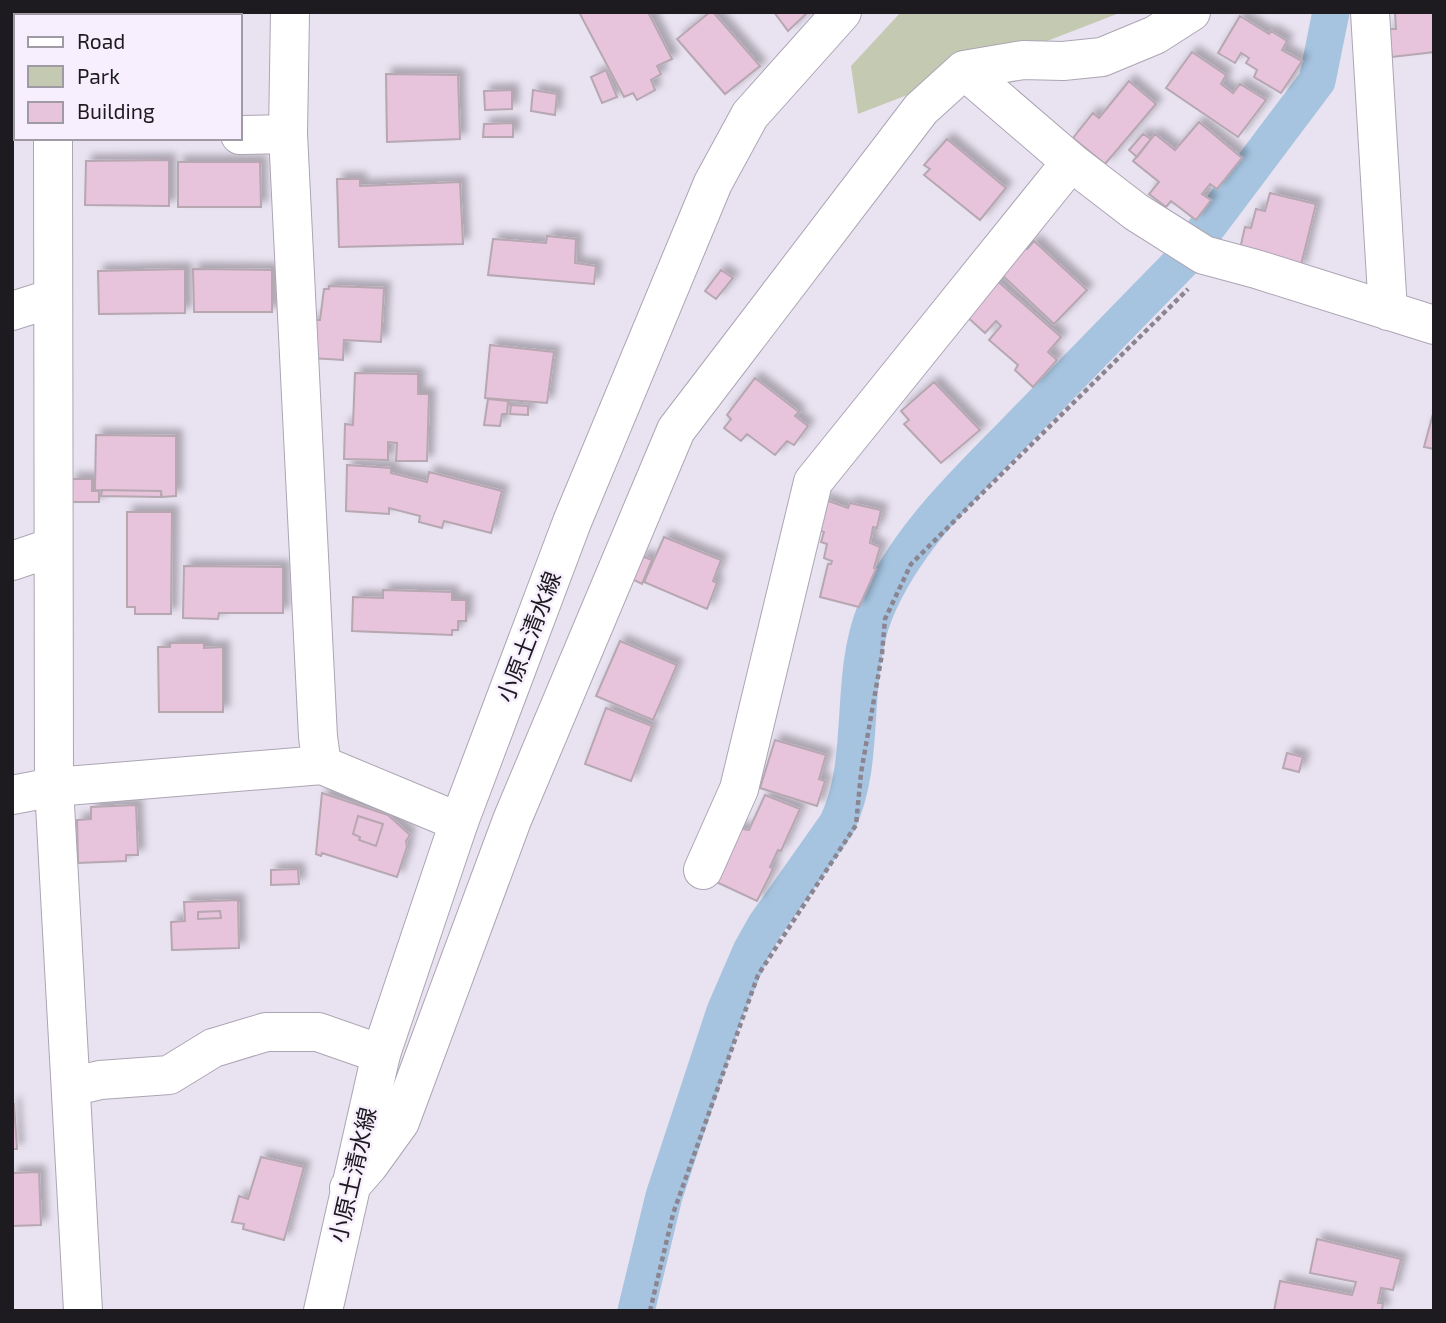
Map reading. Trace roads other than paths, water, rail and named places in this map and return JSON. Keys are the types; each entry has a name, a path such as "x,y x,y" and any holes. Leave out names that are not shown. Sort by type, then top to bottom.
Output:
{"street":[{"path":"290,12 288,134 318,737 322,765"},
{"name":"小原土清水線","path":"323,1311 381,1054 460,822 572,522 713,183 750,115 842,12"},
{"path":"349,1188 400,1122 512,820 676,430 921,109 964,70 1023,60 1063,61 1102,57 1155,35 1191,12"},
{"path":"1370,12 1388,311"},
{"path":"964,70 1071,162 1136,212 1204,255 1434,325"},
{"path":"242,135 288,134"},
{"path":"53,140 54,787 83,1311"},
{"path":"703,870 739,789 813,482 1071,162"},
{"path":"12,311 53,298"},
{"path":"12,561 53,547"},
{"path":"12,794 54,787 322,765 460,822"},
{"path":"71,1087 100,1080 169,1075 213,1048 266,1032 318,1032 381,1054"}],"waterway":[{"path":"1196,242 1317,81 1331,12"},
{"path":"636,1311 664,1196 725,1011 765,926 837,824 846,800 856,747 859,692 867,638 875,612 888,585 903,559 959,489 1181,262"}]}
